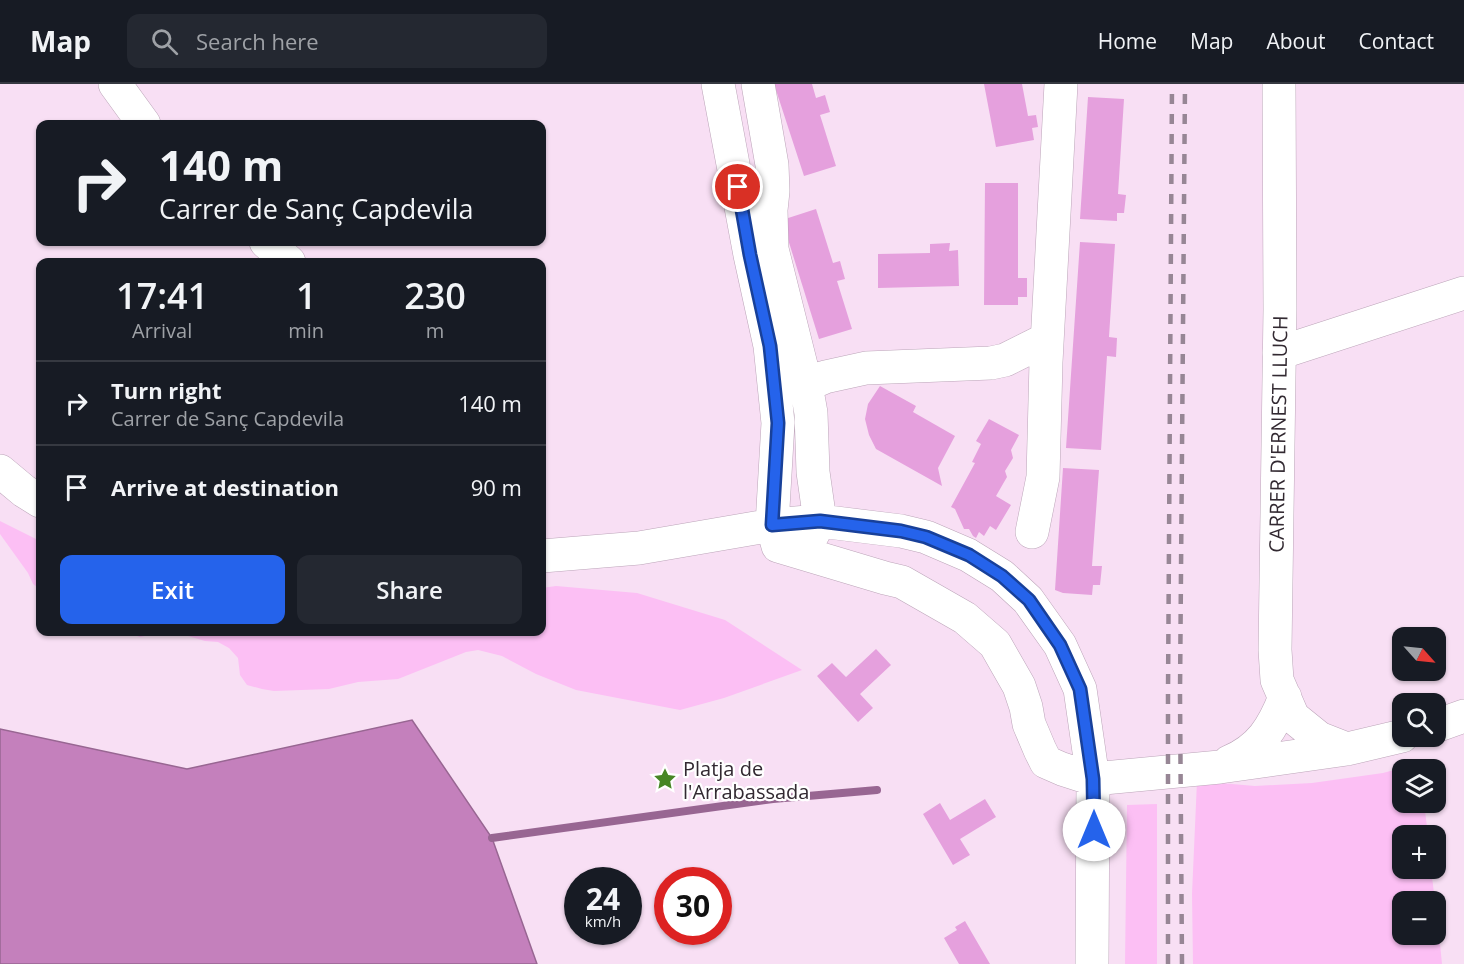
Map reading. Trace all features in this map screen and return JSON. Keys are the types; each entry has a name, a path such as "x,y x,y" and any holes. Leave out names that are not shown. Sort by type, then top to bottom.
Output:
{"street":[{"path":"115,84 141,120"},
{"path":"718,84 750,255 770,346 778,423 784,541"},
{"path":"758,84 772,165 772,249 809,399 813,472 820,521"},
{"path":"1032,532 1043,477 1047,339 1061,84"},
{"name":"CARRER D'ERNEST LLUCH","path":"1279,84 1281,309 1275,650 1277,680 1293,717 1319,738 1347,749"},
{"path":"271,246 284,258"},
{"path":"1279,353 1464,293"},
{"path":"809,399 866,368 991,363 1005,360 1047,339"},
{"path":"0,471 36,498"},
{"path":"784,541 820,521 901,531 926,537 969,555 1002,576 1029,600 1060,645 1080,689 1087,729 1093,779 1092,964"},
{"path":"885,578 885,562 901,531"},
{"path":"546,556 639,548 784,541 885,578 902,582 965,618 995,644 1019,686 1029,724 1046,762 1093,779 1220,767 1347,749 1392,738"},
{"path":"1220,767 1256,747 1278,716 1285,698"},
{"path":"1446,722 1464,716"},
{"path":"1029,724 1047,737 1069,740 1087,729"}],"shaded area":[{"path":"0,521 36,539 36,586 33,584 28,573 0,534"},
{"path":"556,586 637,593 725,620 802,670 724,698 680,710 576,690 536,674 502,656 478,650 466,652 398,679 358,682 329,689 274,691 247,685 240,675 238,658 229,648 218,642 188,636 546,636 546,587"},
{"path":"412,720 492,838 537,964 0,964 0,729 187,769"},
{"path":"1392,770 1392,813 1425,813 1427,825 1392,825 1392,879 1432,879 1434,891 1392,891 1392,945 1440,945 1442,964 1193,964 1192,894 1197,781 1255,786 1312,783"},
{"path":"1157,804 1157,964 1125,964 1127,805"}],"building":[{"path":"774,84 812,84 816,98 825,95 830,112 820,115 836,166 804,176"},
{"path":"984,84 1022,84 1028,116 1036,115 1038,127 1032,128 1034,140 996,147"},
{"path":"1088,97 1124,99 1118,194 1126,195 1124,213 1117,213 1117,221 1080,219"},
{"path":"985,183 1018,183 1018,278 1027,278 1027,297 1018,297 1018,305 984,305"},
{"path":"816,209 833,263 840,261 845,279 837,281 852,329 819,339 782,220"},
{"path":"1080,242 1115,244 1109,337 1117,338 1116,357 1107,356 1101,450 1066,448"},
{"path":"950,243 949,251 958,250 959,286 878,288 878,254 930,253 930,244"},
{"path":"880,386 916,406 913,412 955,436 938,468 942,486 876,449 865,419 868,404"},
{"path":"989,419 1019,435 1011,450 1013,458 1005,471 1007,477 996,496 1011,505 996,530 990,526 984,536 979,532 976,538 969,529 964,529 955,509 951,507 975,463 972,462 981,444 976,441"},
{"path":"1063,468 1099,470 1092,566 1102,566 1100,585 1093,585 1092,595 1063,593 1055,590"},
{"path":"876,649 891,665 860,694 873,708 858,722 817,676 832,663 846,677"},
{"path":"985,799 996,817 960,839 970,855 953,865 923,814 940,803 950,820"},
{"path":"965,921 990,964 959,964 944,938 957,930 955,927"}],"waterway":[{"path":"492,838 773,799 877,790"}],"railway":[{"path":"1168,964 1172,84"},
{"path":"1182,964 1180,694 1185,84"}],"place":[{"name":"Platja de l'Arrabassada","path":"665,779"}],"route":[{"path":"738,187 770,346 778,423 772,525 820,521 901,531 926,537 969,555 1002,576 1029,600 1060,645 1080,689 1093,779 1094,830"}]}
